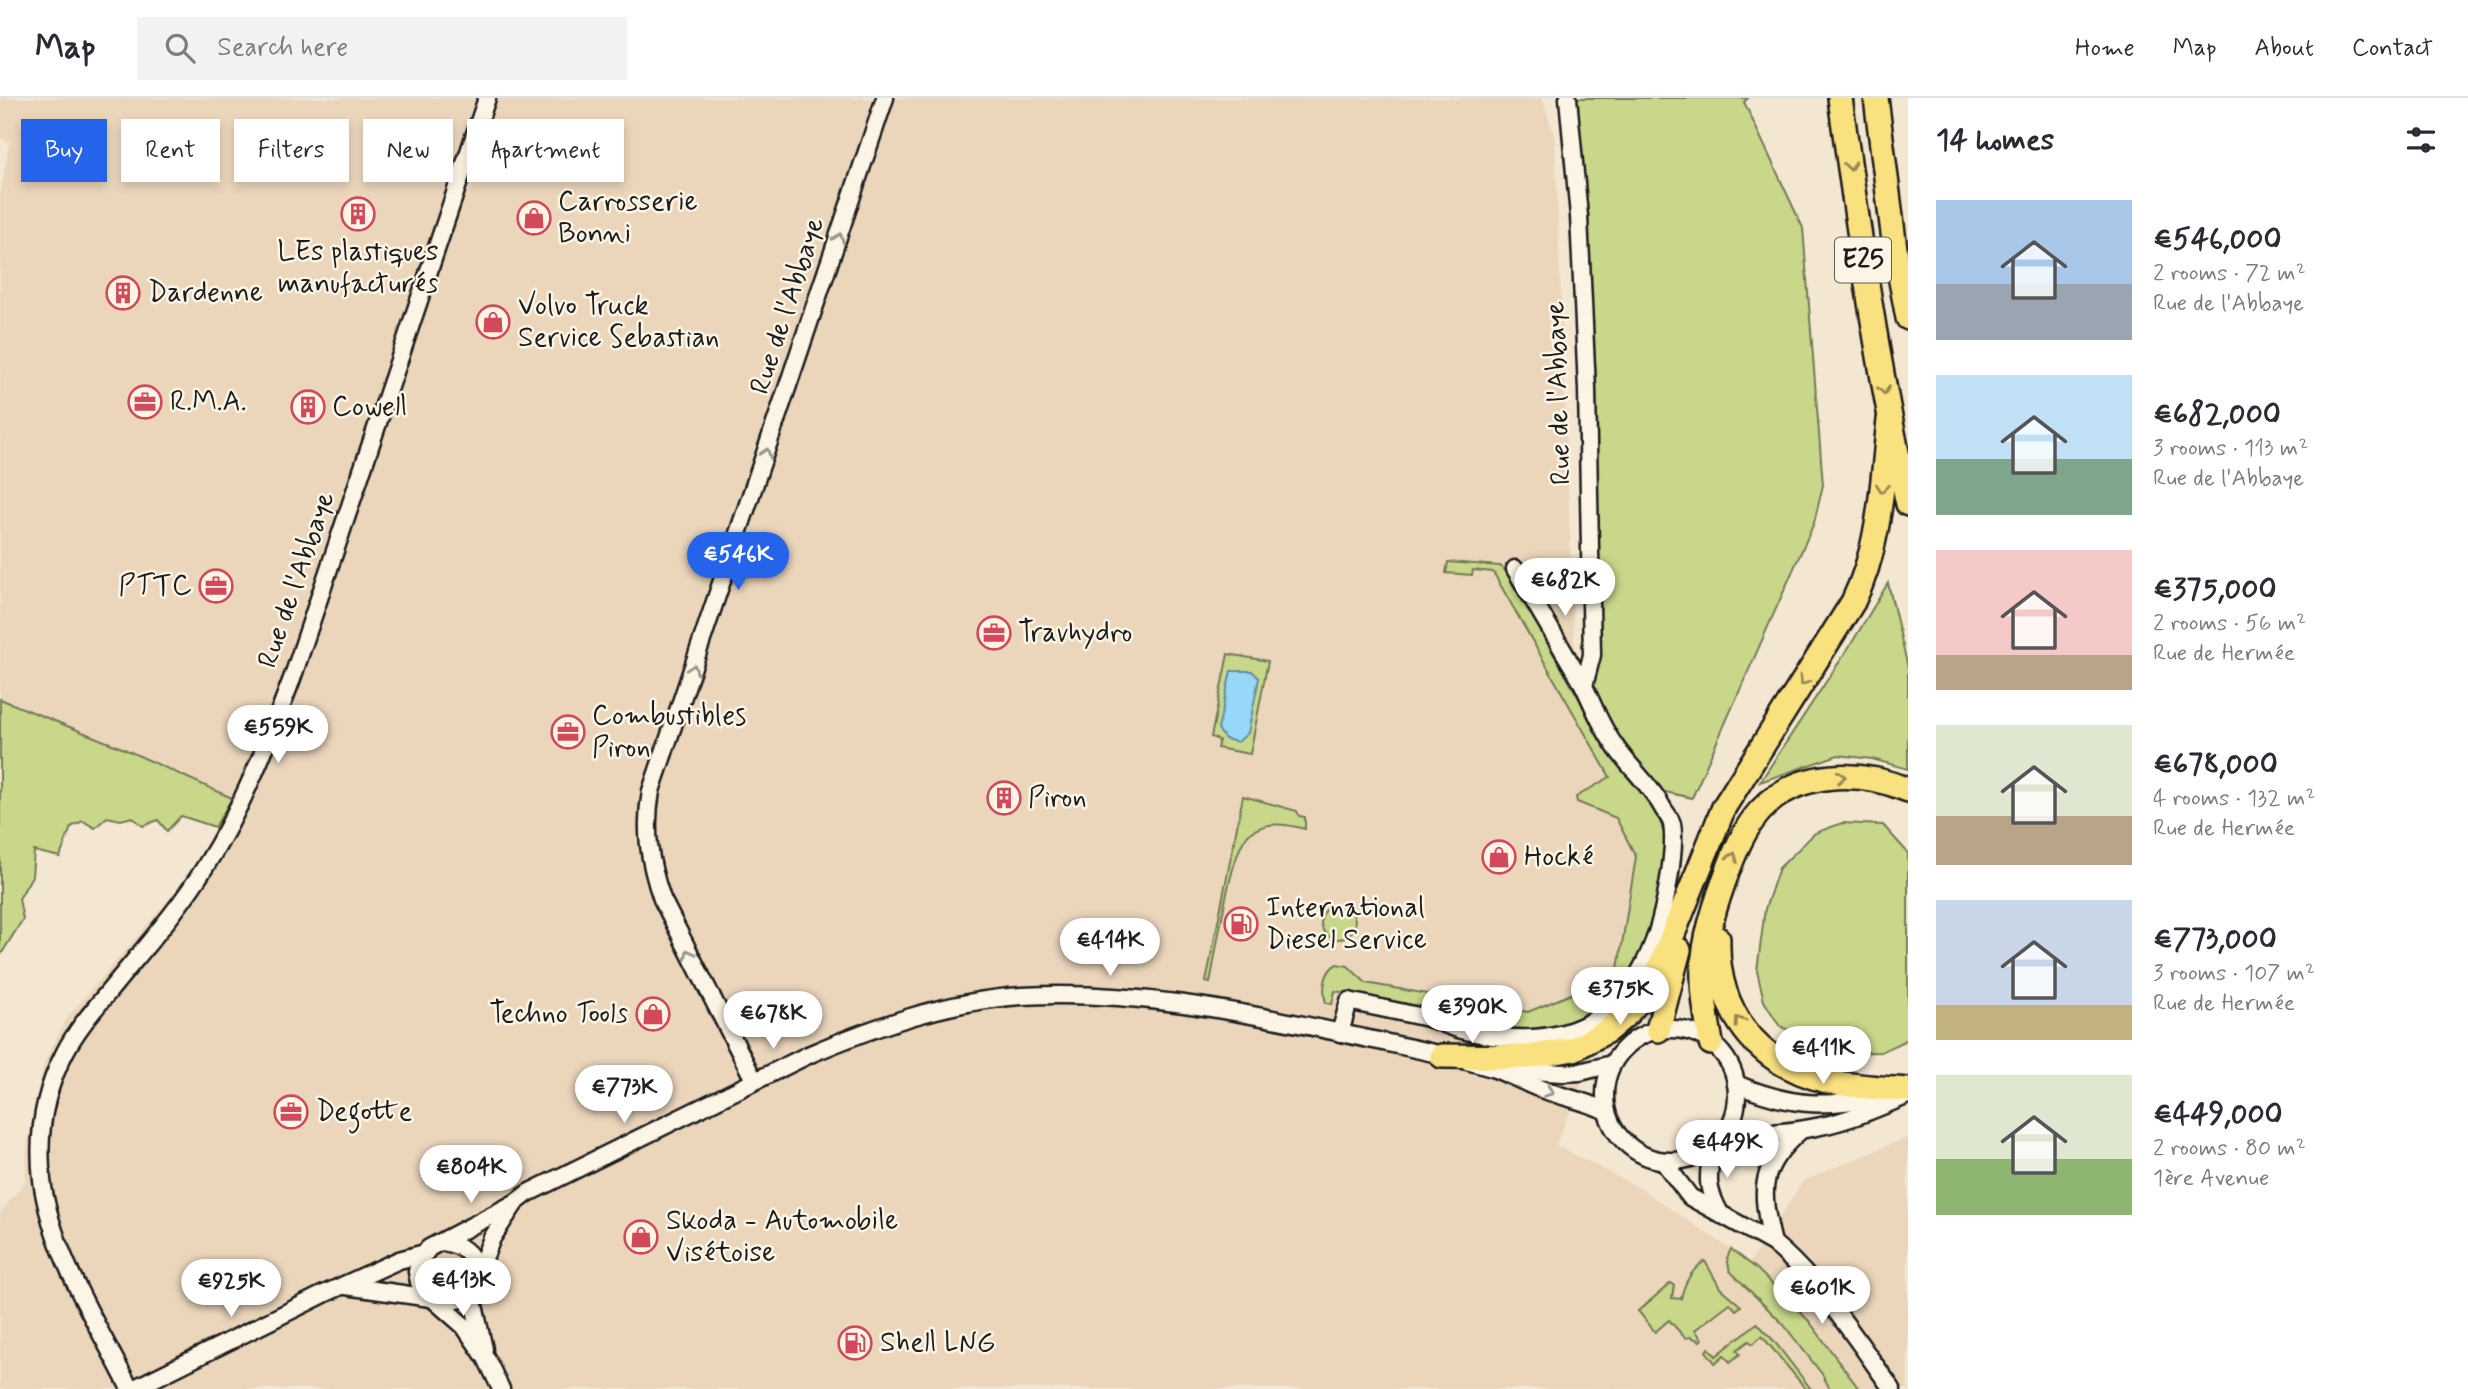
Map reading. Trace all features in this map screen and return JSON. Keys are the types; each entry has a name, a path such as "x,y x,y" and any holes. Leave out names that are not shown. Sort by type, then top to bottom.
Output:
{"highway":[{"name":"E25","path":"1840,98 1864,271 1889,421 1908,504"},
{"name":"E25","path":"1876,98 1895,249 1908,318"},
{"path":"1442,1056 1528,1056 1574,1048 1606,1031 1627,1014 1644,995 1659,969 1724,807 1853,602 1866,576 1880,513 1889,421"},
{"path":"1712,1043 1703,990 1705,950 1718,895 1732,859 1749,825 1760,810 1777,796 1805,783 1835,776 1866,777 1908,790"},
{"path":"1658,1030 1693,907 1697,872"},
{"path":"1718,895 1719,973 1727,1002 1750,1036 1770,1054 1800,1073 1854,1086 1908,1093"}],"street":[{"name":"Rue de l'Abbaye","path":"131,1389 70,1270 48,1209 42,1182 40,1141 51,1086 65,1052 86,1020 180,905 206,866 241,804 266,749 293,676 487,98"},
{"name":"Rue de l'Abbaye","path":"754,1080 662,899 647,842 647,813 659,767 885,98"},
{"name":"Rue de l'Abbaye","path":"1568,98 1580,216 1587,389 1592,655 1584,686"},
{"path":"1340,1033 1349,1001 1430,1018 1461,1030 1520,1039 1564,1034 1590,1022 1612,1007 1629,989 1645,966 1661,924 1671,863 1672,824 1653,789 1613,743 1584,686 1515,569"},
{"path":"501,1389 486,1358 464,1326 435,1301 419,1282 419,1262 435,1244 754,1080 850,1037 935,1010 1020,996 1076,995 1133,998 1237,1012 1493,1069 1606,1111"},
{"path":"1722,1216 1710,1195 1708,1184 1718,1142 1734,1111 1736,1084 1731,1068 1723,1054 1712,1043 1686,1031 1658,1030 1631,1042 1612,1064 1605,1090 1606,1111 1616,1133 1629,1147 1645,1157 1663,1161 1689,1158 1718,1142 1801,1130 1844,1120 1908,1093"},
{"path":"1493,1069 1562,1073 1580,1072 1612,1064"},
{"path":"1736,1084 1769,1097 1811,1104 1832,1105 1908,1093"},
{"path":"1773,1243 1763,1194 1765,1182 1780,1151 1801,1130"},
{"path":"1663,1161 1690,1197 1773,1243 1807,1277 1892,1389"},
{"path":"346,1286 410,1294 435,1301 462,1299 471,1292 492,1238 515,1203"},
{"path":"443,1242 464,1249 473,1257 478,1270"},
{"path":"131,1389 303,1304 392,1263 425,1253"},
{"path":"471,1292 486,1358"}],"shaded area":[{"path":"0,98 1543,98 1555,140 1574,644 1618,742 1677,810 1628,972 1556,1145 1641,1189 1750,1262 1803,1181 1908,1137 1908,1389 0,1389 0,1213 25,1182 27,1146 44,1063 67,1018 183,883 232,799 122,748 0,699 0,196 9,142 0,138"}],"green space":[{"path":"1568,98 1748,98 1744,102 1803,228 1823,485 1814,523 1692,798 1661,791 1618,742 1588,674 1592,655"},
{"path":"1448,562 1500,566 1506,571 1609,751 1645,790 1657,812 1664,834 1667,856 1664,877 1646,944 1628,978 1602,1004 1575,1021 1548,1029 1519,1032 1485,1028 1466,1023 1445,1011 1335,991 1332,1004 1326,1003 1324,986 1329,971 1337,964 1348,966 1366,983 1528,1012 1617,975 1636,857 1616,818 1577,802 1576,797 1610,777 1493,572 1473,570 1472,575 1446,573"},
{"path":"1888,583 1908,668 1908,769 1872,759 1838,755 1760,782 1853,641"},
{"path":"1228,654 1268,661 1250,754 1217,748 1219,740 1211,737"},
{"path":"0,699 122,748 232,798 215,827 181,816 167,831 158,820 143,826 132,817 121,820 107,817 95,828 83,821 71,827 60,857 34,851 32,876 19,899 23,919 0,956"},
{"path":"1243,796 1297,811 1299,816 1305,817 1305,829 1268,825 1254,830 1241,845 1230,882 1210,983 1206,982"},
{"path":"1842,823 1883,825 1908,853 1908,1039 1881,1052 1840,1053 1802,1038 1779,1025 1764,1001 1757,971 1765,909 1779,868 1815,833"},
{"path":"1338,905 1350,910 1355,922 1350,934 1338,939 1326,934 1321,922 1326,910"},
{"path":"1731,1249 1757,1269 1809,1321 1859,1389 1830,1389 1822,1374 1783,1324 1730,1271 1727,1258"},
{"path":"1705,1261 1720,1288 1741,1306 1736,1310 1730,1303 1695,1330 1702,1339 1700,1341 1691,1337 1685,1338 1669,1320 1655,1332 1638,1311 1671,1283 1674,1285 1672,1298 1681,1299 1689,1277"},
{"path":"1757,1323 1811,1389 1806,1389 1762,1336 1753,1344 1749,1341 1737,1350 1740,1354 1730,1362 1724,1355 1715,1363 1706,1351 1709,1348 1716,1356"}],"water":[{"path":"1231,671 1252,671 1259,678 1248,733 1238,742 1225,739 1218,729"}],"place":[{"name":"LEs plastiques manufacturés","path":"358,214"},
{"name":"Carrosserie Bonni","path":"534,218"},
{"name":"Dardenne","path":"123,293"},
{"name":"Volvo Truck Service Sebastian","path":"493,322"},
{"name":"R.M.A.","path":"145,402"},
{"name":"Cowell","path":"308,407"},
{"name":"PTTC","path":"216,586"},
{"name":"Travhydro","path":"994,633"},
{"name":"Combustibles Piron","path":"568,732"},
{"name":"Piron","path":"1004,798"},
{"name":"Hocké","path":"1499,857"},
{"name":"International Diesel Service","path":"1241,924"},
{"name":"Techno Tools","path":"653,1014"},
{"name":"Degotte","path":"291,1112"},
{"name":"Skoda - Automobile Visétoise","path":"641,1237"},
{"name":"Shell LNG","path":"855,1343"}]}
